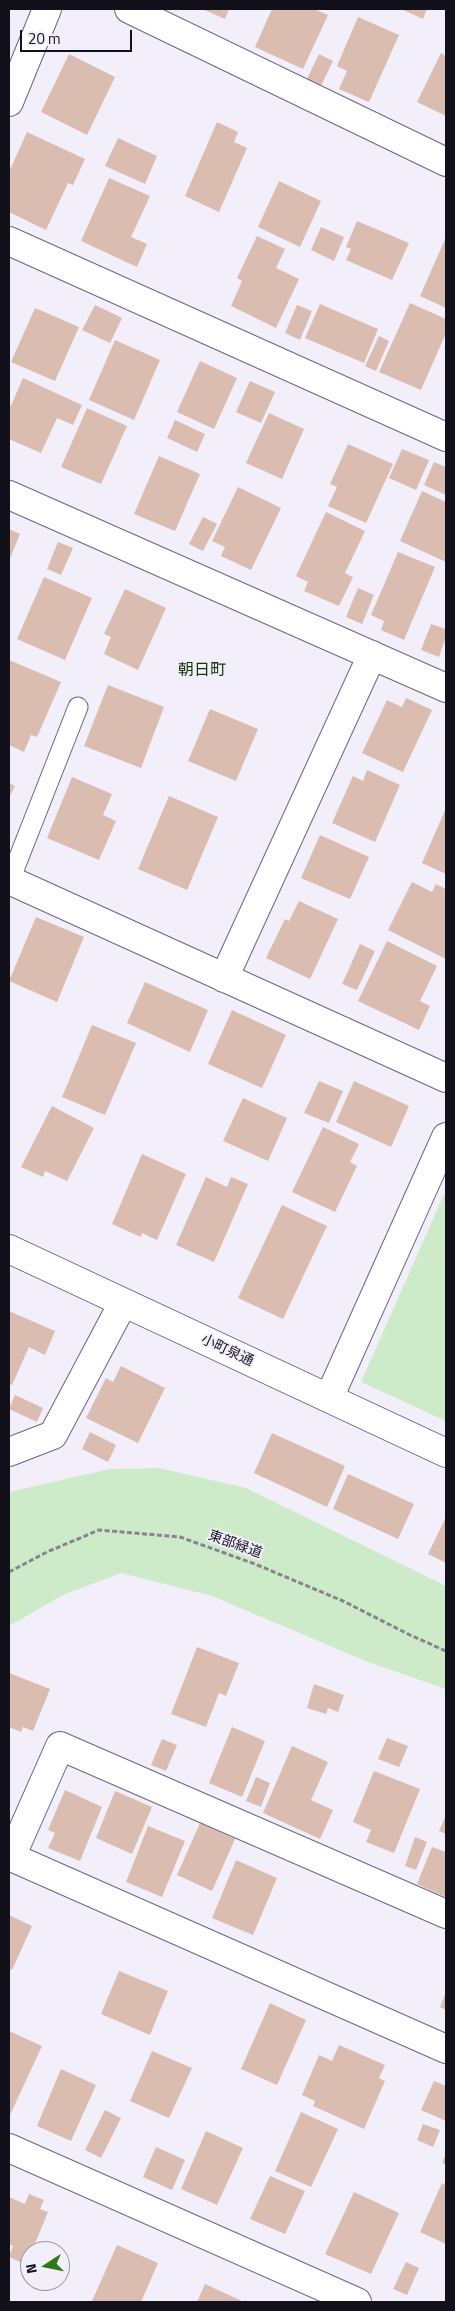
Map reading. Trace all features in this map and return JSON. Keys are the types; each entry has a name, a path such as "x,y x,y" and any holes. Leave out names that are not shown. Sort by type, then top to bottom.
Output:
{"street":[{"path":"9,102 47,9"},
{"path":"129,9 446,162"},
{"path":"9,242 446,438"},
{"path":"9,495 446,688"},
{"path":"224,978 372,655"},
{"path":"9,880 446,1078"},
{"path":"328,1398 446,1137"},
{"name":"小町泉通","path":"9,1249 446,1453"},
{"path":"9,1452 53,1435 123,1303"},
{"path":"446,1914 60,1746 10,1856 446,2049"},
{"path":"9,2148 357,2302"}],"lane":[{"path":"9,880 78,707"}],"path":[{"name":"東部緑道","path":"9,1572 47,1552 99,1530 180,1537 255,1564 334,1597 446,1651"}],"green space":[{"path":"444,1194 446,1195 446,1421 361,1382"},
{"path":"159,1468 246,1488 446,1586 446,1689 368,1662 212,1596 121,1573 63,1595 9,1626 9,1492 110,1469"}],"building":[{"path":"202,9 229,9 225,19"},
{"path":"272,9 314,9 328,15 303,69 255,47"},
{"path":"401,9 427,9 423,19"},
{"path":"358,17 399,35 369,102 339,89 347,71 337,66"},
{"path":"441,53 446,56 446,116 417,102"},
{"path":"69,54 115,77 87,135 41,112"},
{"path":"319,54 333,61 320,88 306,81"},
{"path":"217,122 238,132 234,142 247,148 219,212 185,196"},
{"path":"27,132 85,159 73,185 68,183 46,230 9,212 9,172"},
{"path":"118,138 157,156 145,184 105,166"},
{"path":"109,178 150,196 131,237 147,244 137,267 81,241"},
{"path":"279,181 321,201 300,247 258,227"},
{"path":"357,221 409,243 392,280 346,260 351,249 346,247"},
{"path":"321,227 344,237 334,261 311,250"},
{"path":"257,236 285,249 276,268 299,279 276,328 231,306 242,281 237,278"},
{"path":"446,237 446,308 420,296"},
{"path":"410,303 446,319 446,333 421,390 379,372"},
{"path":"320,304 378,329 364,363 305,338"},
{"path":"95,305 122,318 110,343 82,330"},
{"path":"297,305 312,311 300,340 285,333"},
{"path":"35,308 79,327 55,381 11,362"},
{"path":"379,336 389,341 376,371 365,366"},
{"path":"115,340 160,360 134,420 89,400"},
{"path":"200,361 237,378 214,429 177,412"},
{"path":"23,378 82,405 73,425 57,418 41,453 9,439 9,410"},
{"path":"250,381 275,392 261,423 236,412"},
{"path":"87,408 127,426 101,484 61,467"},
{"path":"269,413 304,429 282,479 246,463"},
{"path":"175,420 205,434 197,452 167,438"},
{"path":"348,444 393,464 366,523 328,506 337,487 330,484"},
{"path":"402,449 429,460 416,490 389,478"},
{"path":"159,456 200,474 175,531 134,514"},
{"path":"434,462 446,467 446,495 424,485"},
{"path":"238,487 281,508 251,570 221,556 225,547 212,541"},
{"path":"422,491 446,502 446,562 400,541"},
{"path":"326,512 365,531 345,573 353,577 339,606 304,591 308,582 296,576"},
{"path":"203,517 217,524 203,551 189,544"},
{"path":"9,529 20,534 9,561"},
{"path":"58,542 73,548 61,575 47,569"},
{"path":"398,552 435,567 404,640 381,630 384,621 371,615"},
{"path":"44,577 92,598 65,660 17,639"},
{"path":"358,588 374,595 362,624 346,617"},
{"path":"125,589 166,608 138,670 104,654 111,637 104,634"},
{"path":"431,624 446,629 446,637 439,657 421,650"},
{"path":"9,660 61,682 37,737 31,735 24,752 9,745"},
{"path":"108,685 164,707 141,768 84,746"},
{"path":"406,698 432,710 403,772 362,753 387,700 402,707"},
{"path":"210,709 258,729 236,781 188,761"},
{"path":"367,770 400,785 375,842 332,823 353,776 363,781"},
{"path":"72,777 112,794 103,815 116,821 99,860 47,838"},
{"path":"9,783 15,786 9,798"},
{"path":"169,796 218,817 187,890 138,869"},
{"path":"446,808 446,874 422,863"},
{"path":"320,835 369,857 350,899 301,878"},
{"path":"412,882 432,892 436,884 446,889 446,959 388,930"},
{"path":"299,901 338,919 310,979 266,958 285,919 289,921"},
{"path":"36,917 84,937 57,1002 9,981"},
{"path":"387,941 437,966 420,1001 430,1006 419,1030 358,1001"},
{"path":"360,944 375,951 357,990 342,984"},
{"path":"145,982 208,1010 190,1052 127,1023"},
{"path":"232,1010 286,1035 262,1088 208,1064"},
{"path":"92,1025 136,1043 105,1115 62,1097"},
{"path":"319,1081 343,1091 329,1123 304,1113"},
{"path":"354,1081 409,1106 391,1147 336,1122"},
{"path":"243,1098 287,1118 268,1161 223,1141"},
{"path":"52,1106 94,1128 67,1181 45,1171 43,1177 21,1167"},
{"path":"323,1127 359,1144 350,1162 357,1166 335,1212 292,1192"},
{"path":"142,1154 186,1174 157,1240 142,1233 141,1237 112,1224"},
{"path":"206,1177 227,1187 231,1177 248,1184 214,1262 176,1245"},
{"path":"282,1205 327,1226 283,1319 238,1298"},
{"path":"9,1311 55,1331 45,1355 29,1347 12,1385 9,1384"},
{"path":"121,1366 165,1388 138,1443 86,1418 106,1378 113,1382"},
{"path":"15,1395 43,1408 37,1422 9,1409"},
{"path":"90,1432 116,1445 108,1462 82,1449"},
{"path":"272,1433 345,1466 327,1507 254,1473"},
{"path":"348,1474 414,1504 398,1539 333,1509"},
{"path":"446,1520 446,1563 428,1554"},
{"path":"197,1647 239,1663 226,1696 219,1693 206,1727 171,1714"},
{"path":"9,1673 50,1689 33,1731 23,1727 21,1732 9,1727"},
{"path":"314,1684 344,1695 338,1712 328,1708 326,1714 307,1708"},
{"path":"232,1727 265,1741 242,1797 209,1783"},
{"path":"387,1738 408,1746 399,1767 378,1759"},
{"path":"162,1739 177,1745 166,1771 151,1765"},
{"path":"292,1746 328,1762 311,1800 333,1810 320,1839 263,1813"},
{"path":"374,1771 420,1789 394,1853 366,1842 371,1830 353,1822"},
{"path":"256,1777 270,1783 261,1807 246,1801"},
{"path":"65,1790 102,1807 80,1861 48,1848 55,1833 48,1830"},
{"path":"115,1791 152,1807 132,1854 96,1838"},
{"path":"446,1815 446,1834 439,1831"},
{"path":"200,1823 235,1839 212,1891 177,1875"},
{"path":"148,1826 185,1841 162,1897 126,1882"},
{"path":"415,1837 427,1842 416,1870 405,1866"},
{"path":"432,1847 446,1852 446,1897 417,1884"},
{"path":"236,1860 277,1878 253,1935 212,1918"},
{"path":"9,1915 32,1926 12,1970 9,1969"},
{"path":"119,1971 168,1991 150,2035 101,2014"},
{"path":"446,1992 446,2010 440,2007"},
{"path":"270,2003 306,2020 277,2085 241,2069"},
{"path":"9,2031 42,2046 10,2115 9,2115"},
{"path":"339,2045 385,2065 379,2078 385,2081 364,2129 313,2106 315,2101 302,2095 319,2055 332,2061"},
{"path":"152,2051 192,2068 169,2118 130,2101"},
{"path":"61,2069 96,2085 71,2141 37,2126"},
{"path":"434,2081 446,2086 446,2121 421,2110"},
{"path":"105,2110 121,2118 101,2158 85,2150"},
{"path":"301,2112 338,2129 311,2187 275,2171"},
{"path":"423,2124 440,2130 433,2147 417,2140"},
{"path":"206,2131 243,2148 217,2205 181,2189"},
{"path":"156,2147 185,2160 172,2190 143,2177"},
{"path":"446,2153 446,2164 442,2163"},
{"path":"270,2176 305,2191 285,2234 250,2219"},
{"path":"442,2183 446,2185 446,2244 420,2232"},
{"path":"354,2192 399,2213 371,2274 325,2254"},
{"path":"29,2194 44,2200 40,2209 48,2212 36,2241 20,2241 20,2262 9,2257 13,2246 9,2244 9,2197 25,2204"},
{"path":"117,2245 158,2263 141,2302 92,2301"},
{"path":"406,2262 419,2268 407,2295 393,2289"},
{"path":"205,2284 244,2302 197,2302"}],"district":[{"name":"朝日町","path":"202,671"}]}
